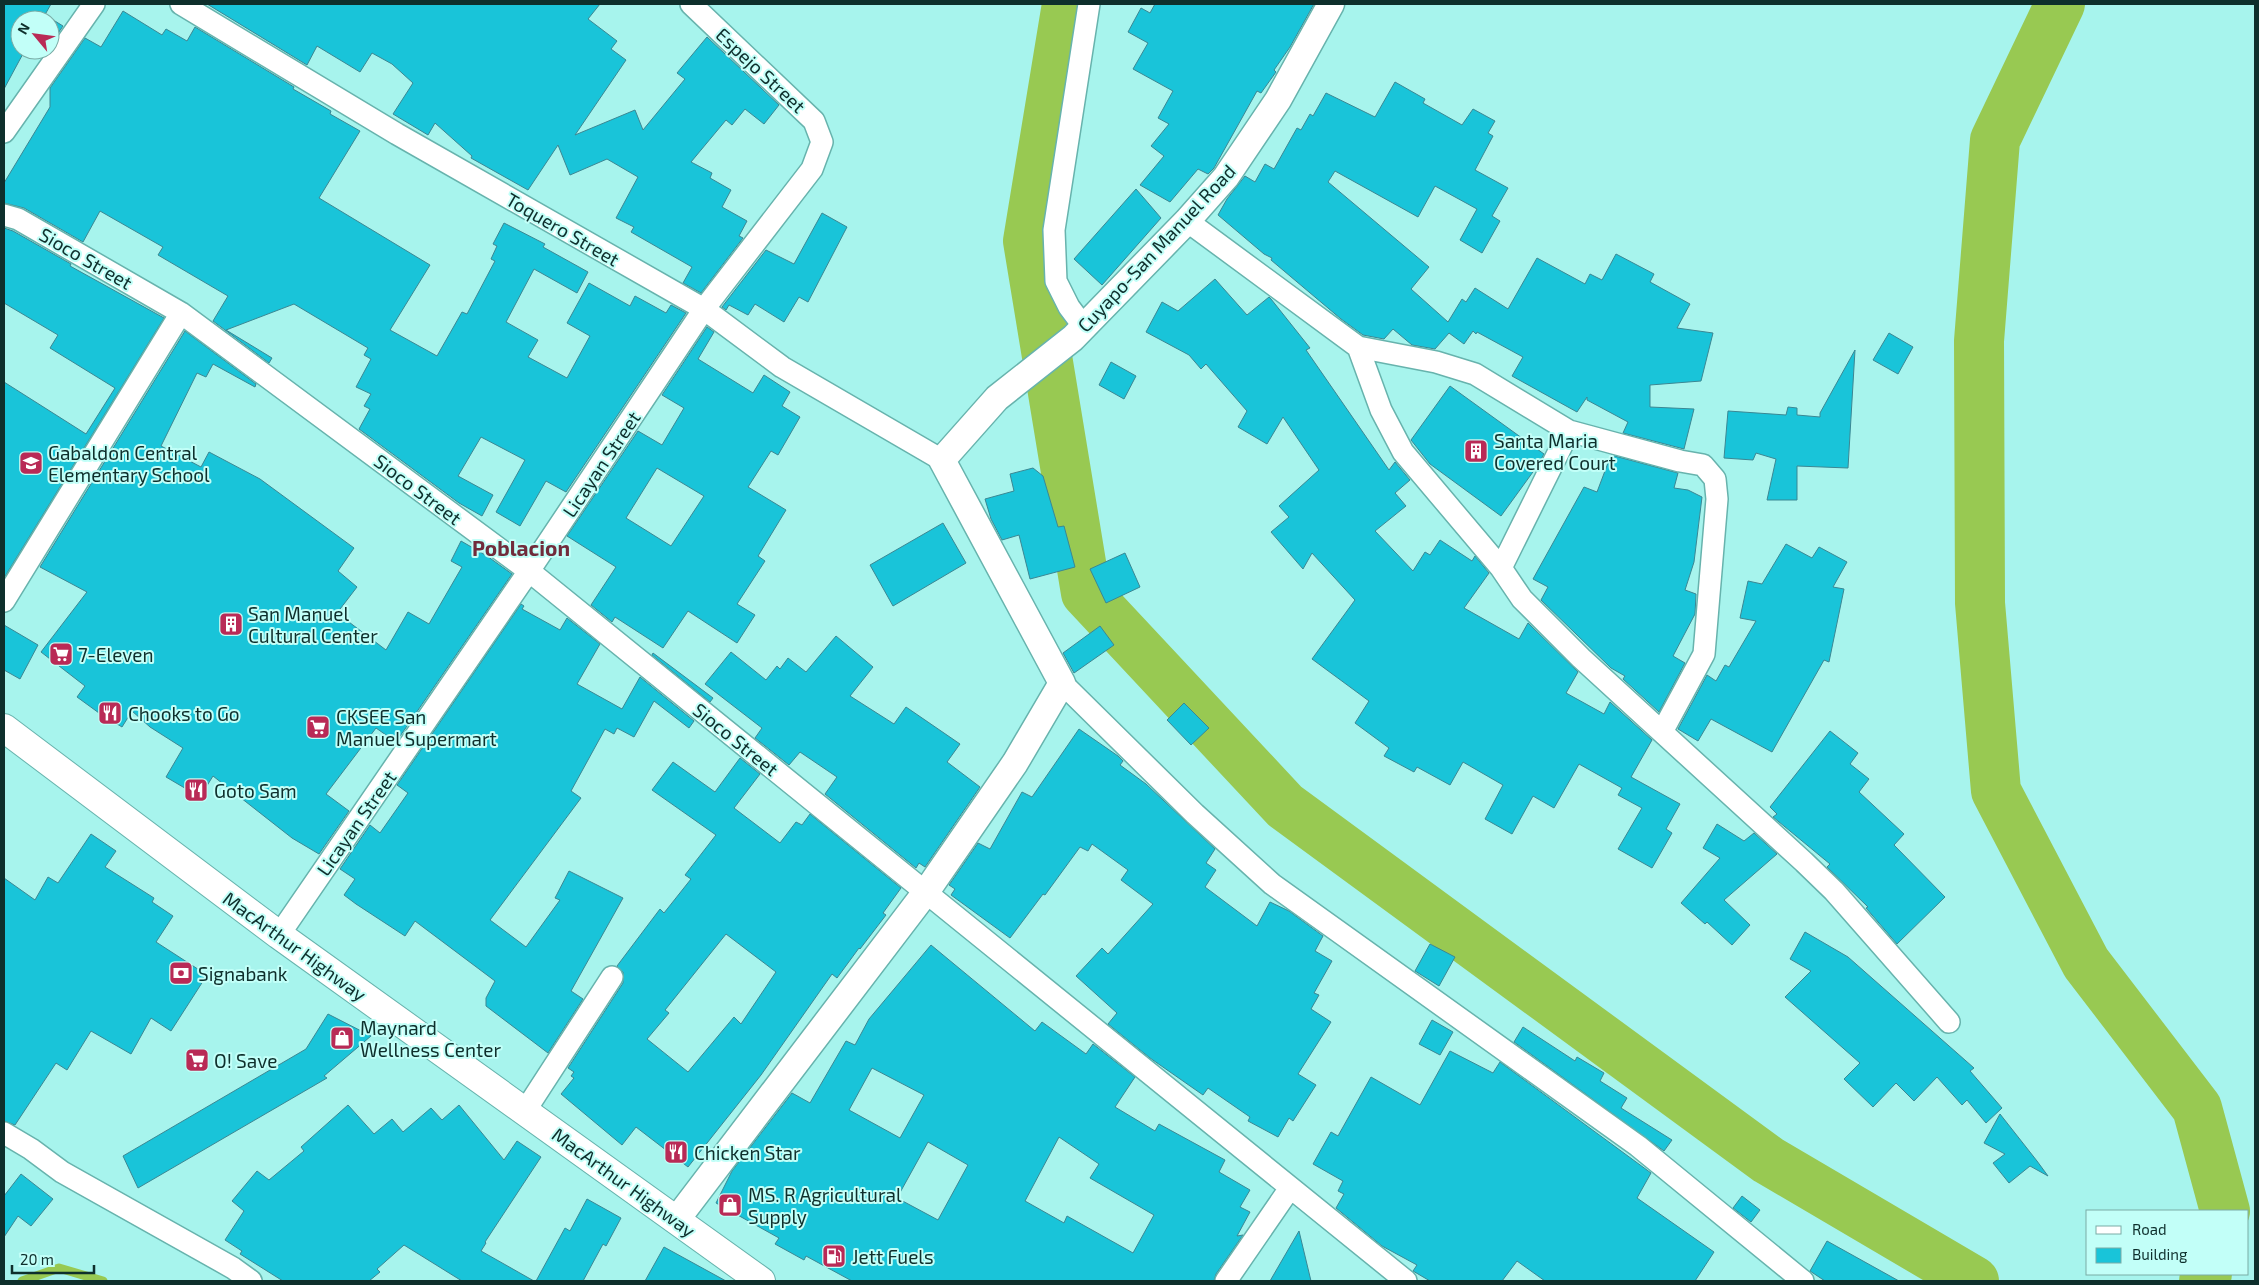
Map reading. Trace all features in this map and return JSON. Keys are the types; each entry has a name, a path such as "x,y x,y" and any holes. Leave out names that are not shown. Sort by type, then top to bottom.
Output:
{"highway":[{"name":"MacArthur Highway","path":"4,728 279,935 761,1281"}],"street":[{"path":"4,132 94,4"},
{"name":"Toquero Street","path":"181,4 396,134 704,309 782,367 942,460"},
{"name":"Espejo Street","path":"691,4 814,121 822,142"},
{"path":"1079,333 1069,306 1056,281 1054,230 1089,4"},
{"name":"Cuyapo-San Manuel Road","path":"942,460 997,398 1079,333 1187,221 1226,177 1278,100 1331,4"},
{"name":"Licayan Street","path":"279,935 529,571 704,309 812,169 822,142"},
{"name":"Sioco Street","path":"4,215 18,219 181,312 529,571 1406,1281"},
{"path":"1187,221 1358,347 1436,362 1475,374 1569,431 1703,466 1715,479 1717,499 1704,654 1662,732"},
{"path":"4,601 181,312"},
{"path":"1358,347 1381,410 1403,452 1501,568 1522,599 1553,632 1775,833 1834,891 1949,1022"},
{"path":"1501,568 1569,431"},
{"path":"942,460 1062,683 1195,814 1272,884 1638,1146 1803,1281"},
{"path":"677,1219 926,892 1015,763 1062,683"},
{"path":"525,1111 612,977"},
{"path":"4,1133 31,1149 62,1172 233,1268 251,1281"},
{"path":"1226,1281 1290,1188"}],"building":[{"path":"4,4 51,4 48,10 10,10 10,60 20,60 4,89"},
{"path":"207,4 600,4 588,19 617,41 611,49 626,60 575,135 635,110 643,130 685,79 677,73 707,37 779,105 764,124 745,109 732,125 726,120 691,162 712,173 710,178 731,190 722,207 747,221 739,236 743,238 701,293 683,283 692,267 631,232 634,227 616,218 638,177 607,159 570,175 558,145 528,190 471,158 472,156 435,123 428,135 393,114 413,83 392,64 372,53 360,72 317,46 307,65"},
{"path":"1155,4 1314,4 1290,47 1274,70 1276,72 1261,93 1257,91 1214,168 1208,174 1198,169 1170,202 1140,185 1164,156 1151,146 1169,124 1158,118 1173,91 1133,69 1148,43 1128,32 1141,8 1150,13"},
{"path":"123,11 162,35 166,29 187,41 195,27 294,87 293,89 331,111 330,114 360,131 319,198 430,265 390,330 437,356 462,312 467,314 495,261 491,259 497,246 493,244 504,223 545,244 543,247 588,272 577,293 534,269 506,322 538,340 528,357 567,378 590,336 567,323 589,283 630,306 635,296 666,313 671,305 686,313 566,492 546,481 520,526 496,512 525,460 481,437 458,476 493,495 482,516 459,503 359,429 370,409 364,406 371,394 356,387 371,359 364,355 368,348 294,304 226,330 272,358 269,363 213,321 228,296 158,255 163,247 100,211 83,242 24,208 4,203 4,183 50,107 50,88 85,38 101,47"},
{"path":"1395,82 1425,99 1423,103 1462,125 1473,109 1495,121 1488,133 1493,136 1475,170 1508,188 1492,216 1500,221 1482,253 1460,240 1477,209 1435,186 1418,217 1335,171 1328,182 1429,267 1411,289 1448,322 1462,299 1466,302 1475,288 1508,309 1537,258 1585,284 1590,274 1602,280 1616,254 1654,274 1650,282 1690,304 1677,328 1713,333 1701,381 1650,385 1650,407 1694,409 1684,449 1623,433 1628,422 1587,400 1587,397 1577,412 1512,376 1523,357 1477,332 1476,334 1473,331 1464,344 1449,333 1435,349 1412,345 1393,329 1384,339 1363,335 1341,319 1271,260 1272,258 1264,254 1218,215 1227,199 1245,176 1255,182 1265,164 1274,169 1297,128 1301,130 1310,114 1313,116 1326,93 1375,117"},
{"path":"1136,189 1161,218 1102,285 1074,259"},
{"path":"822,213 847,227 808,302 799,297 784,322 755,304 748,315 729,305 726,310 722,307 766,250 794,264"},
{"path":"4,228 13,231 71,264 70,266 164,318 4,578 4,382 86,434 115,388 50,348 58,335 4,303"},
{"path":"1215,279 1247,315 1269,297 1271,299 1310,348 1306,350 1389,470 1395,462 1410,480 1395,493 1406,506 1375,531 1413,571 1425,552 1430,555 1440,540 1472,561 1475,556 1489,573 1464,608 1519,639 1528,623 1578,672 1566,693 1604,714 1610,702 1652,740 1631,777 1680,804 1666,829 1672,833 1652,868 1618,849 1642,808 1618,795 1622,788 1579,764 1554,808 1533,796 1512,834 1485,819 1503,785 1463,762 1450,785 1417,767 1414,772 1384,756 1389,748 1355,723 1369,701 1312,659 1355,600 1312,553 1303,569 1271,532 1289,517 1279,506 1319,470 1283,417 1267,444 1238,427 1247,411 1206,364 1201,369 1189,355 1146,332 1162,302 1178,311"},
{"path":"707,327 714,332 698,359 753,393 764,375 790,392 782,406 800,417 778,455 771,451 748,487 786,510 758,556 765,561 737,604 755,615 737,643 688,611 663,648 615,617 612,622 591,605 616,567 567,536 638,431 662,445 684,408 662,395","holes":["657,468 704,496 671,546 626,518"]},
{"path":"185,331 256,384 255,387 213,364 206,377 197,373 161,446 201,467 209,452 260,479 354,548 338,571 357,587 337,613 386,650 408,612 429,624 462,567 451,561 461,541 487,556 512,574 396,742 376,728 326,794 349,811 319,854 292,838 213,776 200,797 166,777 183,748 150,727 132,711 122,727 99,713 77,697 85,686 41,652 87,592 40,567"},
{"path":"1889,333 1913,347 1898,374 1873,360"},
{"path":"1855,350 1848,468 1797,466 1797,500 1767,500 1776,459 1756,453 1753,460 1724,458 1728,411 1786,415 1788,407 1797,408 1797,415 1820,417 1820,413"},
{"path":"1111,362 1136,376 1124,399 1099,385"},
{"name":"Santa Maria Covered Court","path":"1450,386 1544,454 1501,516 1430,464 1411,440"},
{"path":"1611,455 1678,473 1674,488 1688,490 1702,497 1694,562 1685,590 1696,594 1695,614 1673,656 1685,663 1659,712 1623,679 1625,676 1611,668 1541,600 1548,587 1533,579 1584,487 1597,492"},
{"path":"1033,468 1043,476 1058,527 1064,526 1075,567 1030,579 1019,535 1002,540 991,519 985,499 1014,491 1010,474"},
{"path":"943,523 966,563 893,606 870,565"},
{"path":"1786,544 1812,558 1819,547 1847,562 1833,587 1844,589 1829,662 1824,660 1772,752 1711,719 1698,741 1678,729 1707,675 1716,681 1725,665 1729,667 1756,621 1740,618 1748,581 1762,584"},
{"path":"1125,553 1140,587 1106,603 1090,569"},
{"path":"521,604 524,606 522,609 560,630 567,618 600,644 577,684 622,709 640,677 694,721 689,728 654,701 634,737 617,728 614,734 605,729 571,791 581,798 490,920 526,947 560,900 555,898 569,871 623,898 571,991 583,999 548,1053 486,1006 486,998 495,981 415,921 405,936 356,904 344,895 355,879 340,869 370,825 380,833 408,793 397,785"},
{"path":"4,625 38,645 20,679 4,670"},
{"path":"1100,626 1114,645 1074,673 1063,653"},
{"path":"836,636 873,667 850,696 894,724 906,707 960,744 947,762 980,787 925,867 919,863 916,868 825,794 837,777 800,752 789,765 755,738 762,728 705,684 731,652 766,680 777,666 780,669 788,658 806,672"},
{"path":"653,653 713,698 710,702 652,655"},
{"path":"1184,703 1209,728 1191,745 1167,720"},
{"path":"1079,729 1118,756 1123,761 1120,765 1146,784 1215,849 1206,863 1216,870 1205,887 1257,926 1270,902 1289,911 1323,936 1315,951 1332,961 1314,993 1319,995 1311,1009 1331,1022 1298,1074 1316,1085 1293,1121 1289,1118 1278,1137 1248,1121 1250,1117 1208,1088 1203,1095 1150,1058 1108,1024 1117,1013 1076,976 1102,948 1108,954 1153,904 1121,880 1128,870 1092,844 1088,851 1080,847 1045,895 1043,894 1010,938 951,895 955,889 949,885 978,843 990,849 1022,792 1032,797"},
{"path":"1830,731 1858,753 1850,764 1869,779 1859,792 1904,834 1894,845 1945,897 1897,944 1866,908 1868,907 1827,867 1830,864 1773,817 1777,814 1770,807"},
{"path":"740,758 760,774 734,808 780,843 796,822 802,825 810,814 901,888 883,913 886,915 837,978 832,974 761,1075 688,1167 636,1127 622,1145 561,1094 574,1078 571,1076 574,1072 568,1068 623,983 623,972 617,966 660,909 664,913 691,879 685,875 716,835 652,790 673,762 715,792","holes":["726,934 776,972 741,1024 734,1017 688,1072 647,1039 669,1013 665,1010"]},
{"path":"1717,824 1744,841 1754,833 1777,854 1724,900 1750,925 1732,945 1707,922 1705,924 1681,903 1720,858 1703,848"},
{"path":"91,834 116,851 105,867 154,898 152,902 173,916 156,942 207,975 171,1031 151,1018 131,1054 91,1031 67,1070 56,1063 15,1125 4,1121 4,878 35,900 48,877 58,883"},
{"path":"1805,932 1848,957 1974,1068 1970,1071 2002,1108 1986,1123 1967,1100 1962,1105 1937,1077 1914,1101 1896,1083 1873,1107 1844,1079 1860,1063 1785,997 1811,971 1790,959"},
{"path":"1430,944 1455,957 1439,986 1415,971"},
{"path":"931,945 1035,1031 1042,1022 1086,1054 1093,1044 1135,1077 1115,1107 1155,1131 1159,1124 1225,1160 1219,1172 1250,1190 1240,1207 1250,1212 1237,1236 1243,1235 1216,1274 1214,1281 852,1281 806,1256 804,1260 775,1244 779,1238 716,1203 732,1171 792,1093 810,1103 846,1041 855,1045 869,1019","holes":["872,1068 924,1095 900,1138 849,1110","1059,1137 1099,1164 1090,1178 1154,1215 1133,1253 1067,1216 1064,1223 1025,1201","928,1142 968,1165 938,1220 897,1198"]},
{"path":"328,1014 371,1036 324,1076 327,1078 138,1188 123,1156 306,1049"},
{"path":"1432,1020 1453,1032 1440,1055 1419,1044"},
{"path":"1523,1027 1575,1061 1577,1057 1604,1073 1600,1081 1627,1098 1621,1108 1672,1140 1664,1151 1514,1042"},
{"path":"1450,1051 1493,1073 1500,1062 1651,1173 1637,1198 1714,1252 1695,1281 1545,1281 1517,1261 1502,1281 1430,1281 1413,1271 1417,1265 1382,1246 1336,1208 1344,1194 1338,1191 1343,1181 1313,1164 1331,1132 1338,1136 1371,1077 1420,1105"},
{"path":"348,1105 374,1134 392,1119 403,1132 431,1108 442,1120 459,1105 504,1160 517,1141 541,1157 481,1251 534,1281 462,1281 404,1245 377,1269 380,1272 369,1281 283,1281 240,1254 242,1251 225,1240 244,1211 232,1201 257,1171 269,1180 304,1151 301,1147"},
{"path":"2000,1114 2048,1176 2030,1166 2009,1183 1993,1163 2005,1154 1984,1143"},
{"path":"21,1174 53,1199 31,1226 18,1216 4,1237 4,1196"},
{"path":"1742,1196 1760,1210 1751,1222 1733,1208"},
{"path":"587,1199 621,1218 606,1246 603,1244 583,1281 536,1281 565,1228 570,1231"},
{"path":"1299,1231 1311,1281 1270,1281"},
{"path":"1827,1241 1899,1281 1825,1281 1810,1271"},
{"path":"664,1247 726,1281 645,1281"}],"waterway":[{"path":"1067,4 1028,241 1086,593 1285,806 1768,1160 1974,1281"},
{"path":"2060,4 1995,140 1979,341 1980,603 1996,791 2086,963 2197,1108 2225,1210"},
{"path":"22,1281 59,1268 103,1281"},
{"path":"2204,1281 2207,1275"}],"place":[{"name":"Santa Maria Covered Court","path":"1476,451"},
{"name":"Gabaldon Central Elementary School","path":"31,463"},
{"name":"San Manuel Cultural Center","path":"231,624"},
{"name":"7-Eleven","path":"61,654"},
{"name":"Chooks to Go","path":"110,713"},
{"name":"CKSEE San Manuel Supermart","path":"318,727"},
{"name":"Goto Sam","path":"196,790"},
{"name":"Signabank","path":"181,973"},
{"name":"Maynard Wellness Center","path":"342,1038"},
{"name":"O! Save","path":"197,1060"},
{"name":"Chicken Star","path":"676,1152"},
{"name":"MS. R Agricultural Supply","path":"730,1205"},
{"name":"Jett Fuels","path":"834,1256"}],"district":[{"name":"Poblacion","path":"521,547"}]}
